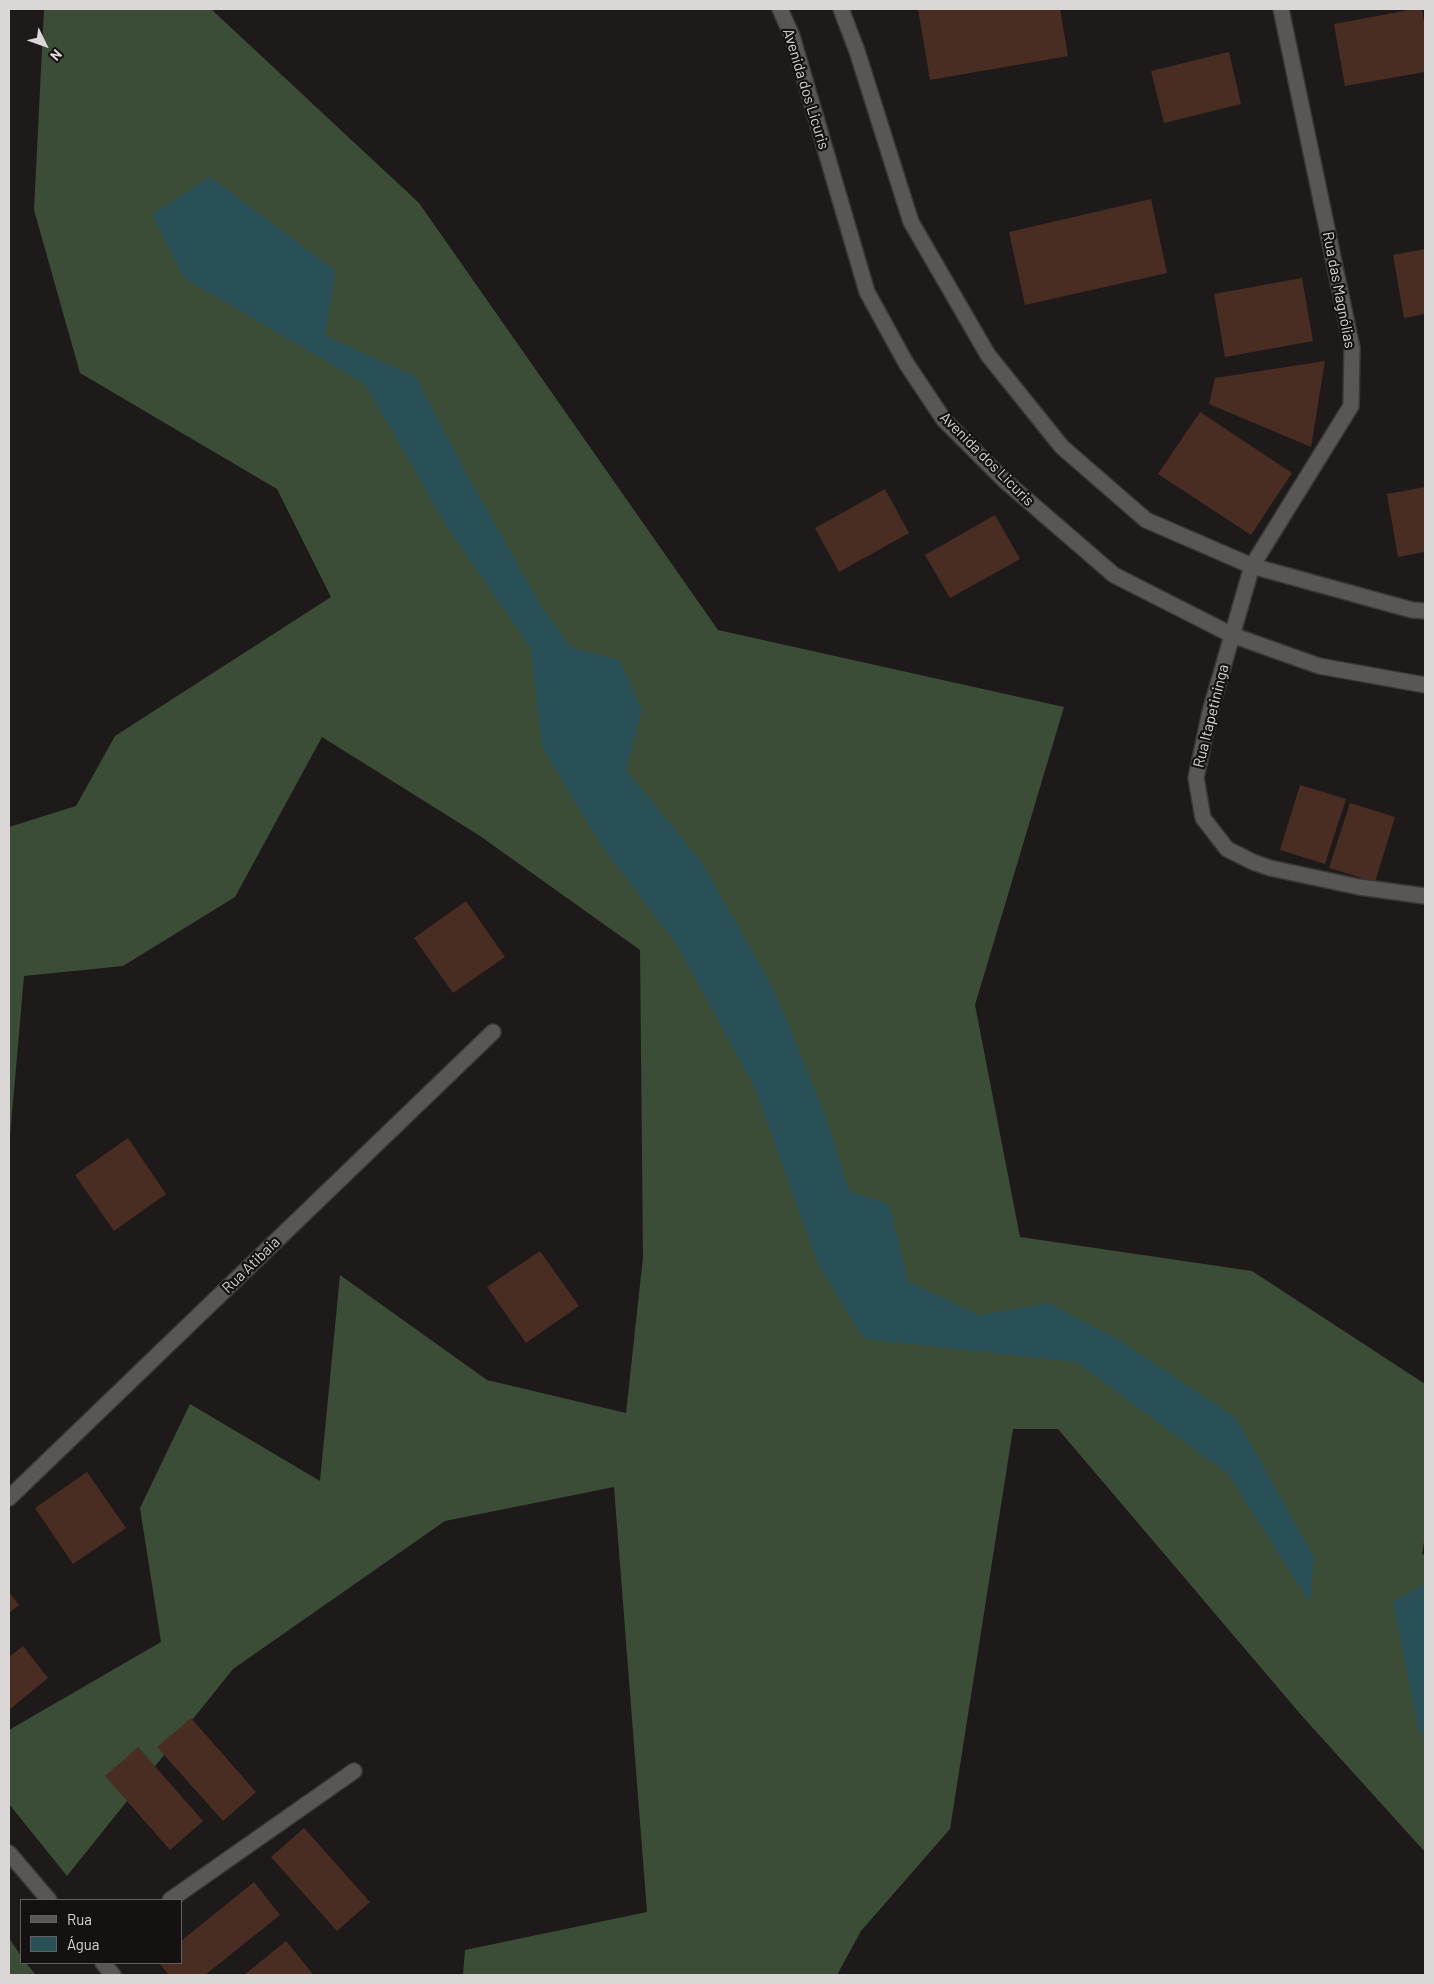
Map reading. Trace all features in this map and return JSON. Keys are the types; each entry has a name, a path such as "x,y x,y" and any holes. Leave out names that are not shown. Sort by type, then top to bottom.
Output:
{"street":[{"name":"Avenida dos Licuris","path":"780,9 792,36 867,292 906,363 944,420 1004,480 1114,575 1232,635 1319,666 1425,685"},
{"path":"841,9 857,51 911,222 988,355 1062,447 1146,520 1252,566 1412,610 1425,610"},
{"name":"Rua das Magnólias","path":"1232,635 1252,566 1351,406 1352,348 1281,9"},
{"name":"Rua Itapetininga","path":"1232,635 1210,712 1196,778 1203,818 1227,849 1270,868 1358,886 1425,896"},
{"name":"Rua Atibaia","path":"9,1498 493,1032"},
{"path":"171,1899 354,1771"},
{"path":"9,1853 48,1899"},
{"path":"104,1964 113,1975"}],"green space":[{"path":"44,9 211,9 419,203 718,630 1064,707 975,1005 1020,1237 1252,1271 1425,1384 1425,1536 1422,1554 1425,1555 1425,1852 1302,1716 1058,1429 1013,1429 950,1829 861,1931 837,1975 463,1975 465,1950 647,1912 614,1487 445,1521 233,1669 67,1876 9,1804 9,1730 161,1642 140,1508 190,1404 320,1481 340,1275 487,1380 626,1413 643,1257 640,950 480,836 322,737 235,897 123,966 24,976 9,1148 9,827 76,806 115,736 331,597 277,489 80,373 34,210"},
{"path":"9,1938 20,1954 20,1964 27,1964 36,1975 9,1975"}],"water":[{"path":"210,177 336,271 325,335 416,377 470,480 540,604 570,647 620,660 642,710 626,770 703,864 776,994 828,1122 849,1191 889,1204 908,1281 979,1315 1049,1303 1119,1340 1236,1418 1314,1557 1310,1603 1228,1474 1076,1362 864,1339 818,1264 755,1089 679,948 601,845 542,747 530,647 447,527 365,384 184,278 152,214"},
{"path":"1425,1583 1425,1741 1418,1728 1393,1602"}],"building":[{"path":"918,9 1060,9 1068,56 930,80"},
{"path":"1422,9 1425,29 1425,72 1345,86 1334,24"},
{"path":"1229,52 1241,104 1164,123 1151,71"},
{"path":"1151,199 1167,273 1025,305 1009,232"},
{"path":"1425,249 1425,314 1404,318 1393,255"},
{"path":"1302,278 1313,341 1225,357 1214,294"},
{"path":"1325,361 1311,447 1209,404 1215,378"},
{"path":"1200,412 1292,473 1251,535 1158,474"},
{"path":"1425,487 1425,552 1398,557 1387,494"},
{"path":"885,489 909,533 839,572 815,528"},
{"path":"995,515 1020,559 950,598 925,555"},
{"path":"1300,785 1346,799 1325,864 1280,850"},
{"path":"1350,803 1395,817 1375,882 1329,868"},
{"path":"466,901 505,957 453,993 414,938"},
{"path":"128,1138 166,1194 114,1231 75,1175"},
{"path":"540,1251 579,1306 526,1343 487,1287"},
{"path":"87,1472 126,1528 73,1564 35,1508"},
{"path":"9,1592 19,1605 9,1613"},
{"path":"23,1646 48,1678 9,1710 9,1657"},
{"path":"191,1718 256,1792 223,1821 157,1747"},
{"path":"138,1747 203,1821 170,1850 105,1776"},
{"path":"304,1828 370,1902 337,1931 271,1857"},
{"path":"254,1882 280,1915 205,1975 169,1975 160,1964 182,1964 182,1940"},
{"path":"286,1941 312,1973 310,1975 244,1975"}]}
